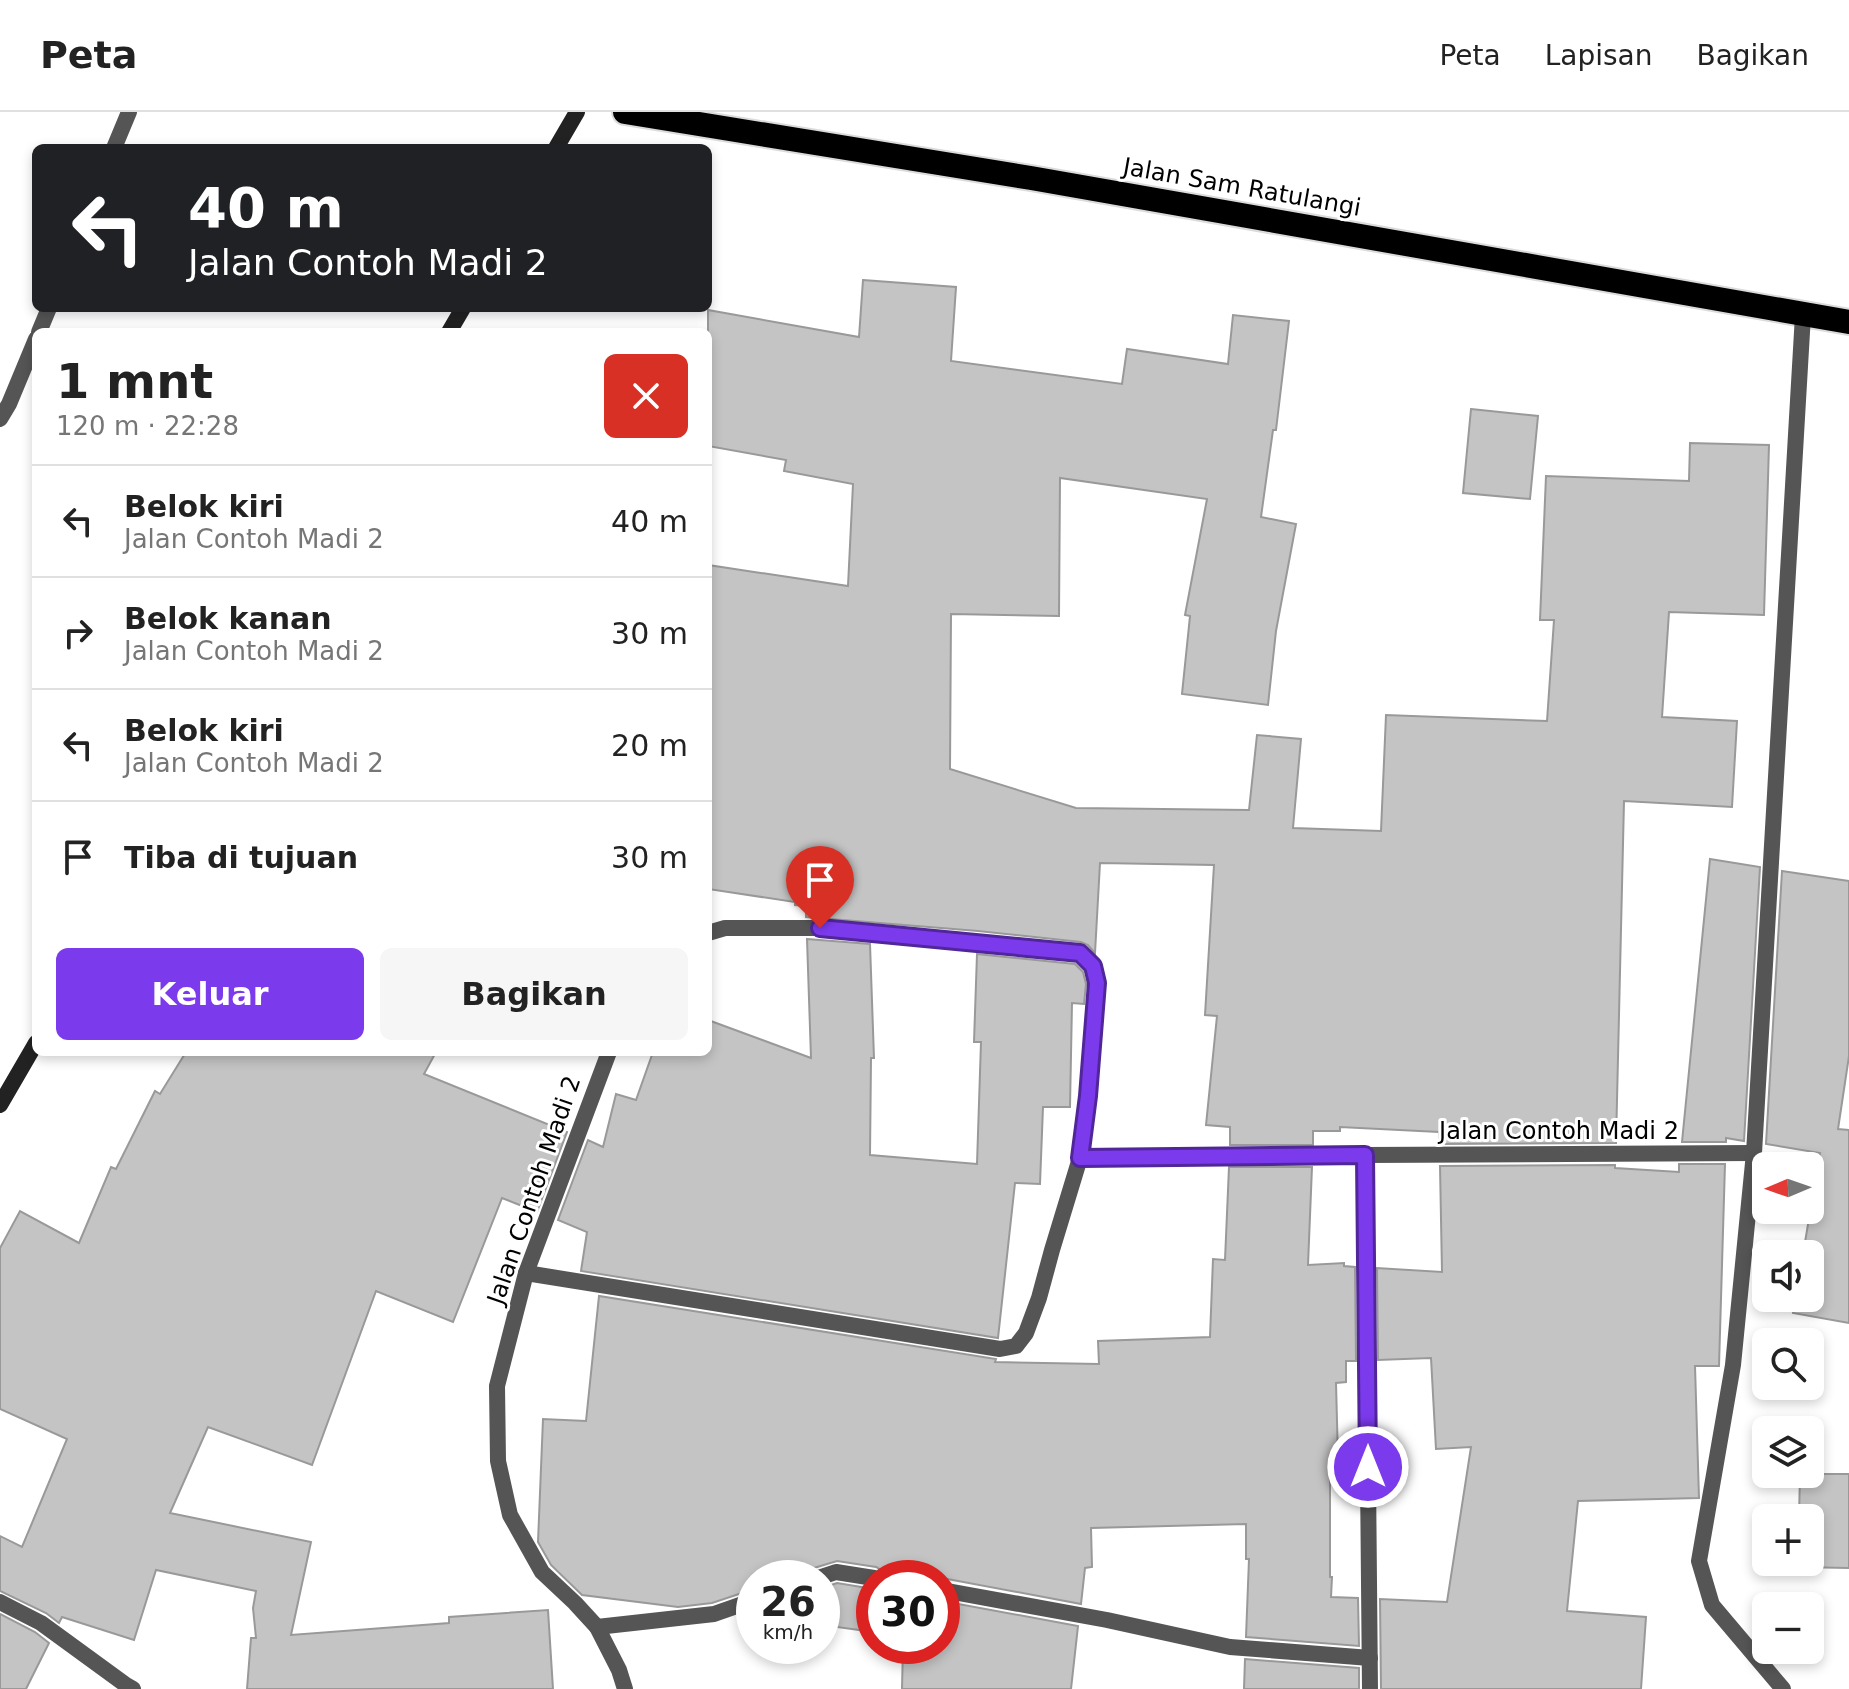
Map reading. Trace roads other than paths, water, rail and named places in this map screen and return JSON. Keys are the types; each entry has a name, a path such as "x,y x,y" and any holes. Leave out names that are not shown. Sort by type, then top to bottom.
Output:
{"highway":[{"name":"Jalan Sam Ratulangi","path":"625,112 1046,181 1849,322"}],"street":[{"path":"116,144 129,112"},
{"path":"558,144 577,112"},
{"path":"1754,1152 1803,315"},
{"path":"0,419 32,349"},
{"path":"526,1273 1000,1349 1016,1346 1026,1333 1080,1158 1097,983 1093,966 1080,953 820,928 725,928 712,932"},
{"path":"0,1105 32,1050"},
{"name":"Jalan Contoh Madi 2","path":"607,1056 526,1273 497,1386 498,1461 510,1515 542,1572 597,1627 625,1689"},
{"name":"Jalan Contoh Madi 2","path":"1080,1158 1752,1153"},
{"path":"1365,1155 1370,1689"},
{"path":"1752,1173 1733,1365 1699,1561 1712,1605 1783,1689"},
{"path":"960,1593 1107,1620 1230,1647 1370,1658"},
{"path":"0,1602 41,1623 133,1689"},
{"path":"597,1627 714,1614 736,1606"}]}
